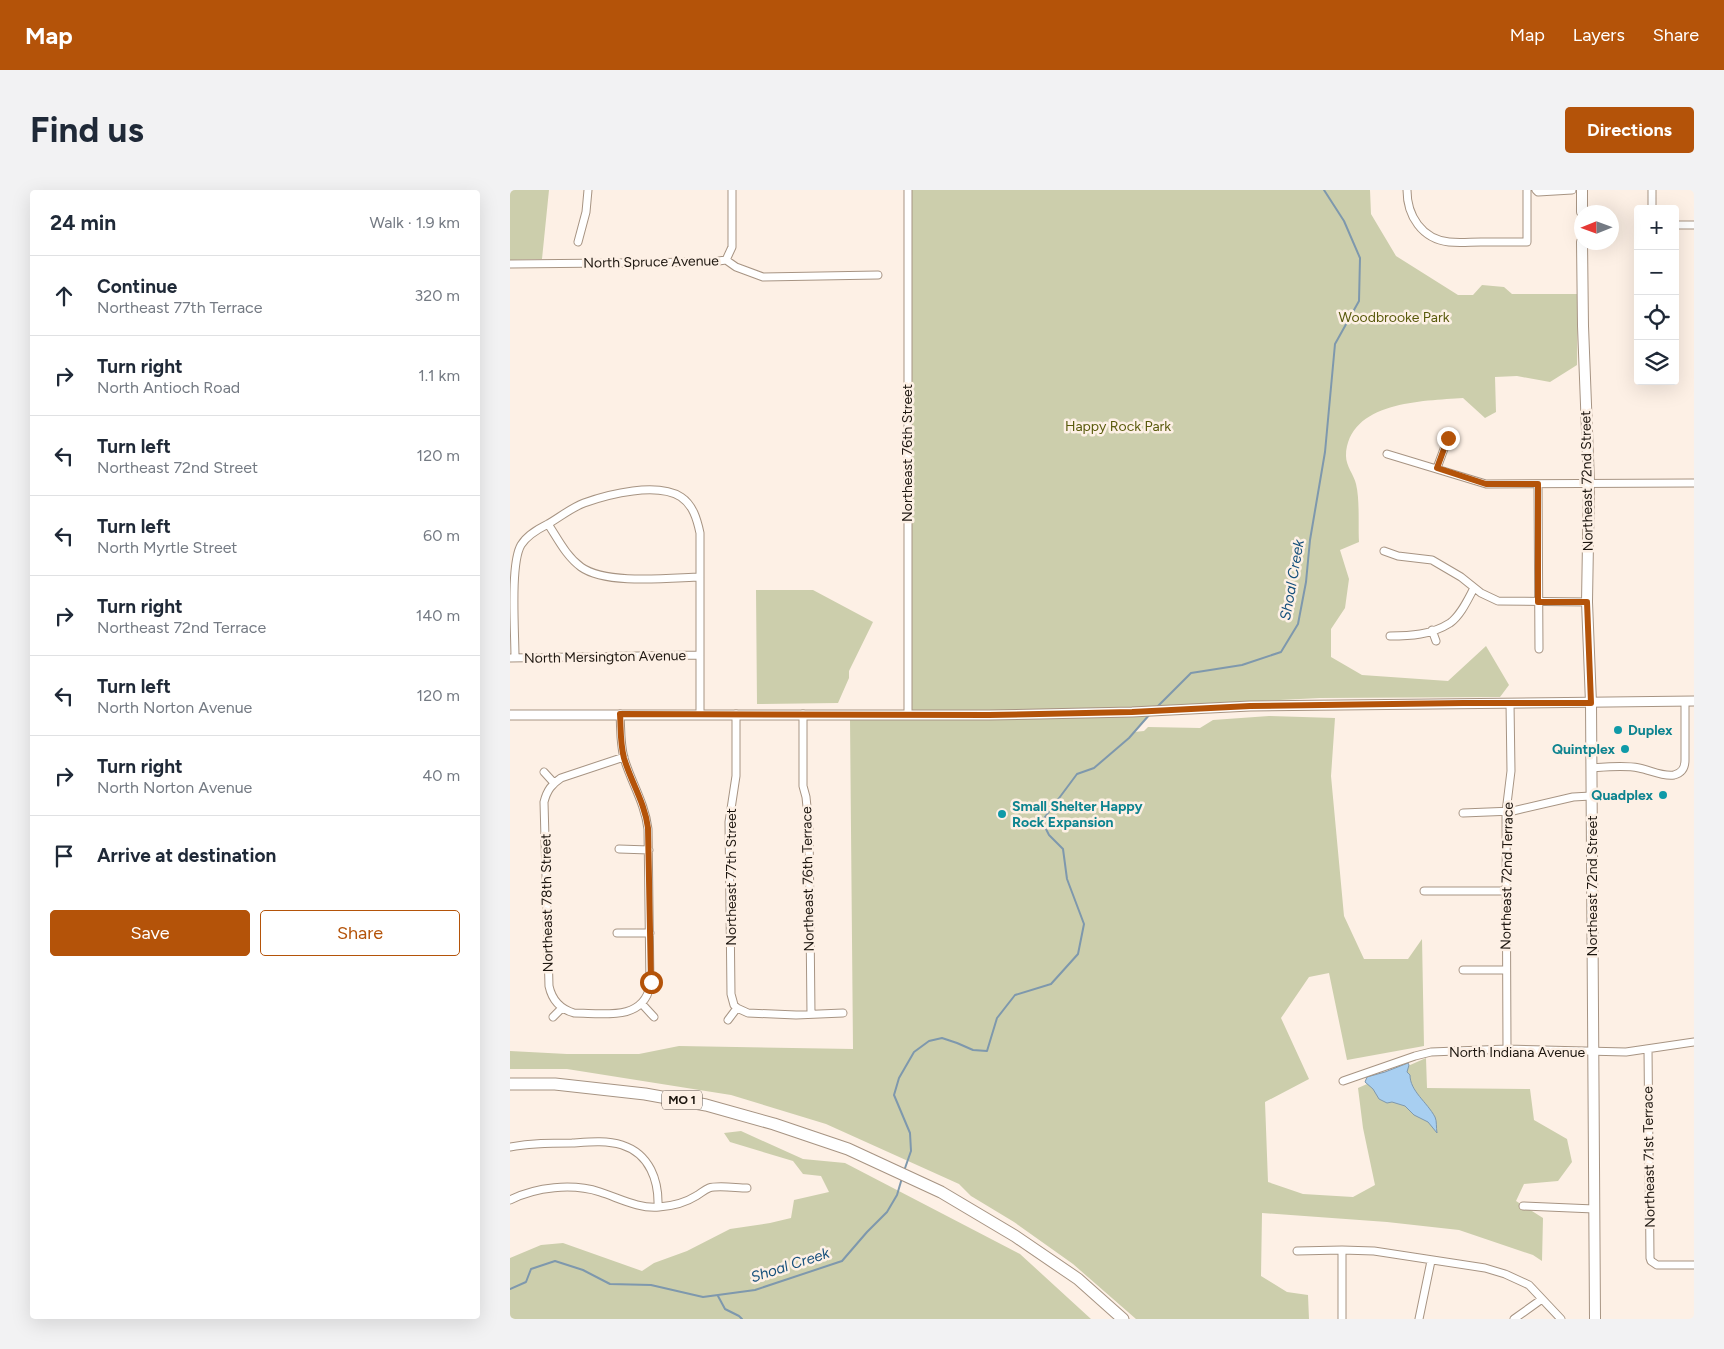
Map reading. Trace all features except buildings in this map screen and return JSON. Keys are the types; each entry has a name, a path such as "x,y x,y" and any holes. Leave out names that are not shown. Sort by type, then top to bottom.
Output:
{"main road":[{"path":"1582,190 1582,205"},
{"name":"Northeast 72nd Street","path":"1582,250 1582,326 1589,484 1587,602 1591,703 1595,1319"},
{"name":"MO 1","path":"510,1084 555,1084 645,1094 706,1105 774,1124 848,1149 941,1192 1015,1236 1078,1279 1123,1319"}],"street":[{"path":"578,242 586,212 588,190"},
{"path":"726,260 732,247 732,190"},
{"name":"Northeast 76th Street","path":"908,190 908,715"},
{"path":"1407,190 1411,214 1420,227 1440,240 1450,242 1528,242 1527,190"},
{"path":"1536,190 1538,192 1572,190"},
{"path":"1652,190 1652,205"},
{"path":"1679,225 1694,225"},
{"name":"North Spruce Avenue","path":"510,264 711,262 726,260 736,267 763,277 878,275"},
{"path":"1437,468 1448,438"},
{"path":"1387,454 1486,484 1694,483"},
{"path":"1538,484 1539,649"},
{"path":"512,658 515,617 514,566 518,552 529,536 585,503 628,492 652,490 671,492 689,503 697,520 700,533 700,714"},
{"path":"548,524 572,559 588,572 622,579 700,577"},
{"path":"1384,551 1398,556 1432,560 1461,577 1481,593 1498,601 1587,602"},
{"path":"1390,636 1419,635 1450,622 1460,611 1474,588"},
{"path":"1432,630 1436,641"},
{"name":"North Mersington Avenue","path":"512,658 700,655"},
{"path":"510,715 908,715 1132,712 1250,706 1690,701 1685,767 1682,771 1675,775 1637,768 1591,768"},
{"name":"Northeast 72nd Terrace","path":"1507,1049 1506,812 1511,771 1510,703"},
{"path":"554,1017 562,1008 574,1013 624,1013 632,1011 642,1004 650,986 648,828 643,804 621,746 620,714"},
{"name":"Northeast 77th Street","path":"736,714 736,776 729,822 731,994 732,1002 738,1008"},
{"name":"Northeast 76th Terrace","path":"803,714 803,786 809,827 811,1014"},
{"path":"544,772 554,783 561,778 624,757"},
{"name":"Northeast 78th Street","path":"554,783 549,789 544,802 549,986 552,997 562,1008"},
{"path":"1463,813 1506,812 1527,809 1573,797 1592,796"},
{"path":"619,850 649,850"},
{"path":"1424,892 1506,891"},
{"path":"617,933 650,933"},
{"path":"1463,970 1506,970"},
{"path":"642,1004 654,1017"},
{"path":"728,1020 738,1008 748,1013 844,1013"},
{"name":"North Indiana Avenue","path":"1343,1080 1431,1052 1507,1049 1626,1052 1682,1042 1694,1042"},
{"name":"Northeast 71st Terrace","path":"1648,1049 1650,1258 1653,1264 1657,1265 1694,1265"},
{"path":"510,1147 532,1143 599,1142 622,1145 639,1154 652,1169 657,1184 658,1208"},
{"path":"510,1200 521,1194 571,1187 598,1191 642,1206 658,1208 678,1204 710,1188 747,1188"},
{"path":"1522,1206 1594,1209"},
{"path":"1342,1250 1342,1319"},
{"path":"1297,1251 1374,1251 1485,1268 1529,1285 1561,1319"},
{"path":"1419,1319 1432,1261"},
{"path":"1514,1319 1542,1299"}],"green space":[{"path":"510,190 549,190 542,259 510,260"},
{"path":"908,190 1370,190 1371,214 1396,256 1458,295 1473,295 1482,285 1504,287 1512,294 1578,294 1577,365 1550,382 1517,376 1495,377 1496,412 1485,418 1463,398 1409,403 1373,414 1359,424 1350,438 1346,456 1357,490 1359,542 1340,550 1349,579 1345,608 1331,629 1331,657 1362,675 1448,681 1486,646 1509,685 1500,697 1320,698 1159,706 1134,732 1144,731 1148,727 1200,728 1213,720 1269,716 1335,718 1331,776 1344,916 1364,959 1408,959 1422,939 1424,1046 1347,1060 1329,973 1309,977 1281,1018 1309,1079 1265,1102 1268,1182 1303,1194 1353,1197 1375,1185 1363,1128 1358,1088 1426,1058 1427,1088 1530,1089 1534,1120 1567,1139 1572,1162 1558,1181 1524,1184 1516,1201 1543,1218 1542,1261 1533,1255 1459,1230 1387,1222 1262,1213 1261,1276 1287,1292 1308,1295 1309,1319 1136,1319 1073,1264 1014,1222 971,1196 959,1184 826,1124 731,1095 567,1069 510,1069 510,1051 567,1054 639,1054 679,1046 853,1049 850,719 911,720"},
{"path":"756,590 813,590 873,622 849,671 849,678 838,703 757,704"},
{"path":"741,1131 803,1159 845,1163 1020,1254 1091,1319 510,1319 510,1258 541,1245 563,1243 642,1271 654,1263 687,1251 730,1229 791,1218 794,1200 829,1192 821,1176 803,1174 793,1161 730,1142 724,1133"}],"water":[{"path":"1408,1063 1407,1072 1416,1091 1435,1117 1437,1133 1428,1122 1414,1115 1405,1106 1392,1102 1387,1103 1379,1099 1373,1089 1365,1082 1367,1077"}],"waterway":[{"name":"Shoal Creek","path":"1157,707 1191,673 1242,665 1281,652 1298,624 1325,452 1335,344 1359,301 1360,258 1344,221 1324,190"},
{"name":"Shoal Creek","path":"904,1171 911,1151 910,1133 894,1095 899,1078 914,1052 929,1041 942,1038 973,1050 987,1051 997,1018 1015,995 1051,984 1078,954 1084,924 1067,879 1063,849 1049,835 1042,821 1077,774 1094,768 1129,738 1150,714"},
{"name":"Shoal Creek","path":"510,1289 526,1282 531,1269 555,1261 583,1270 610,1284 651,1285 703,1297 755,1290 842,1261 887,1212 897,1195 902,1178"},
{"path":"718,1296 725,1309 742,1319"}],"place":[{"name":"Duplex","path":"1618,730"},
{"name":"Quintplex","path":"1625,749"},
{"name":"Quadplex","path":"1663,795"},
{"name":"Small Shelter Happy Rock Expansion","path":"1002,814"}],"route":[{"path":"651,982 647,818 621,746 620,714 989,715 1132,712 1250,706 1591,703 1587,602 1538,602 1538,484 1486,484 1437,468 1448,438"}],"park label":[{"name":"Woodbrooke Park","path":"1394,317"},
{"name":"Happy Rock Park","path":"1118,426"}]}
